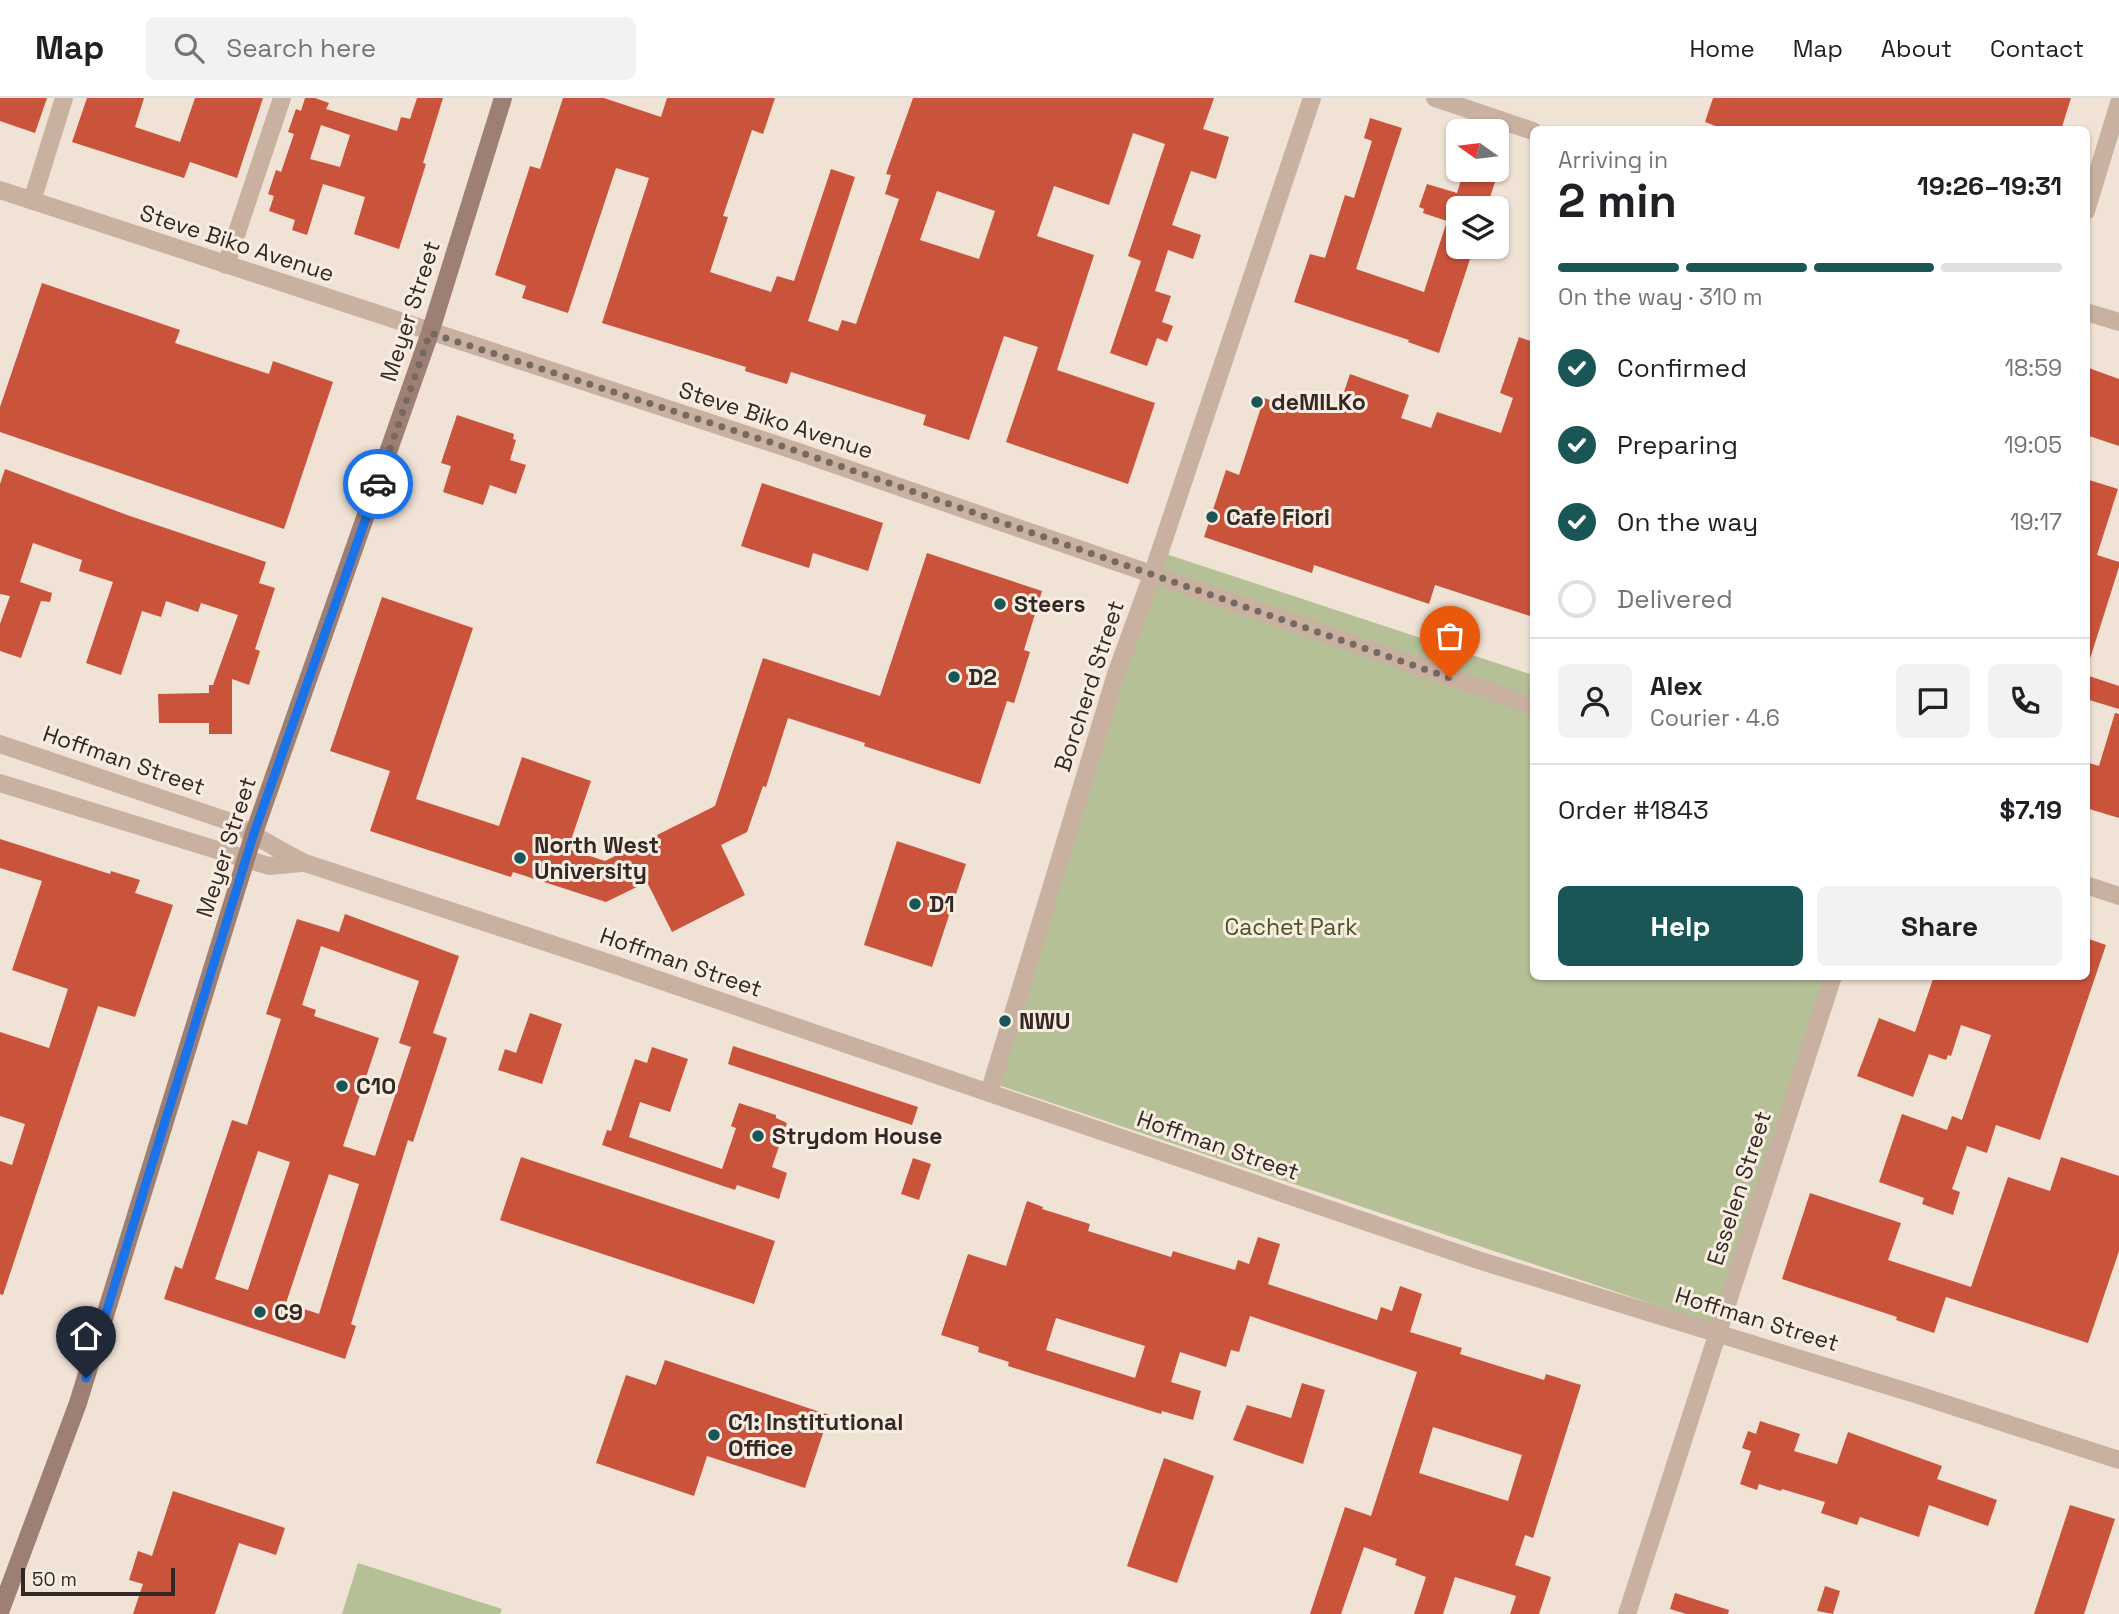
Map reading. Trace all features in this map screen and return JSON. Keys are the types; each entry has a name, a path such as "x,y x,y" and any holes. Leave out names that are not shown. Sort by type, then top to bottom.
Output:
{"street":[{"path":"32,201 64,98"},
{"path":"226,265 282,98"},
{"name":"Meyer Street","path":"0,1612 78,1403 254,833 430,333 503,98"},
{"name":"Borcherd Street","path":"989,1093 1116,674 1152,575 1312,98"},
{"path":"1435,98 1530,130"},
{"path":"2090,198 2119,103"},
{"name":"Steve Biko Avenue","path":"0,190 430,333 785,447 1530,705"},
{"path":"2090,313 2119,322"},
{"name":"Hoffman Street","path":"0,744 228,821 254,833 274,849 305,863 621,967 1478,1260 2119,1460"},
{"name":"Hoffman Street","path":"0,782 269,866 305,863"},
{"path":"2090,886 2119,896"},
{"name":"Esselen Street","path":"1627,1614 1832,980"}],"green space":[{"name":"Cachet Park","path":"1160,552 1530,674 1530,980 1829,980 1715,1325 986,1081"},
{"path":"358,1563 502,1609 500,1614 342,1614"}],"building":[{"path":"0,98 47,98 35,133 0,121"},
{"path":"87,98 144,98 135,127 180,142 195,98 263,98 237,178 190,162 184,178 72,142"},
{"path":"305,98 315,98 329,103 326,109 397,131 401,117 410,119 417,98 443,98 423,163 426,164 399,249 354,234 365,197 323,184 307,235 292,230 295,220 269,211 274,196 268,194 276,170 281,172 294,134 288,132 296,109 301,111","holes":["321,125 350,135 340,167 310,159"]},
{"path":"563,98 604,98 661,117 667,98 775,98 763,134 752,130 723,216 728,217 710,272 771,292 777,276 794,281 831,169 855,177 808,321 838,331 842,320 856,324 899,199 885,194 891,175 886,174 913,98 1214,98 1203,129 1229,137 1216,179 1191,171 1172,225 1201,235 1193,259 1168,250 1155,291 1171,296 1162,322 1173,326 1167,342 1157,338 1147,366 1110,353 1141,261 1128,256 1165,144 1133,133 1109,205 1054,186 1037,236 1094,255 1057,370 1155,403 1128,484 1006,442 1038,347 1004,336 969,440 923,425 926,415 791,372 787,384 745,371 746,367 602,323 649,178 616,168 568,313 522,298 526,286 495,275 530,166 540,169","holes":["937,191 995,211 979,259 920,240"]},
{"path":"1713,98 2071,98 2062,126 1716,126 1705,122"},
{"path":"1370,118 1402,128 1356,269 1424,292 1446,224 1446,259 1470,259 1439,353 1408,342 1409,340 1294,302 1310,254 1325,258 1345,195 1354,198 1372,141 1364,138"},
{"path":"1460,182 1495,182 1490,196 1446,196 1446,221 1423,213 1424,209 1419,207 1427,184 1457,193"},
{"path":"42,283 180,330 175,343 269,374 273,361 333,382 284,529 0,432 0,407"},
{"path":"1519,337 1530,341 1530,616 1435,585 1429,604 1314,565 1312,573 1204,537 1226,470 1239,475 1264,398 1290,407 1294,395 1338,410 1350,374 1409,395 1401,418 1431,428 1437,412 1501,433 1513,398 1500,393"},
{"path":"2090,368 2119,379 2119,446 2090,436"},
{"path":"457,415 514,434 513,439 516,440 510,460 526,465 516,494 490,485 483,505 443,492 451,466 441,463"},
{"path":"5,469 127,515 266,562 259,583 275,588 255,649 260,651 249,685 232,679 232,734 209,734 209,723 159,723 158,694 209,693 209,685 213,685 238,615 201,603 198,612 166,601 161,617 142,611 121,675 86,663 113,582 79,571 82,560 33,543 20,582 52,593 50,602 41,601 21,658 0,651 0,624 10,596 0,594 0,484"},
{"path":"2090,480 2118,489 2097,555 2119,562 2090,659"},
{"path":"762,483 883,523 868,571 813,553 809,568 741,546"},
{"path":"927,553 1042,591 1024,650 1030,652 1014,703 1007,701 980,784 788,718 766,787 763,786 747,832 721,845 745,895 672,932 647,882 606,902 513,872 511,877 370,831 390,771 330,751 382,597 473,628 416,799 499,826 522,757 591,781 568,849 605,861 715,806 763,658 880,696"},
{"path":"2090,676 2119,686 2119,709 2090,700"},
{"path":"2115,713 2119,714 2119,818 2090,809 2090,763 2099,766"},
{"path":"0,839 110,874 111,871 140,880 135,893 173,905 135,1017 98,1006 3,1295 0,1294 0,1161 12,1165 25,1124 0,1116 0,1032 49,1048 68,989 12,970 42,881 0,868"},
{"name":"D1","path":"897,841 966,864 932,967 864,945"},
{"path":"345,914 459,956 433,1033 447,1038 413,1142 408,1140 351,1324 356,1326 345,1359 164,1299 175,1266 182,1269 232,1120 247,1125 281,1019 266,1014 297,919 339,932","holes":["321,946 419,981 399,1043 411,1047 375,1156 343,1146 379,1038 314,1016 316,1010 302,1005","258,1151 290,1162 248,1290 215,1279","329,1174 359,1184 319,1314 286,1303"]},
{"path":"2090,939 2106,945 2040,1140 1996,1125 1987,1153 1967,1146 1952,1189 1960,1192 1953,1215 1922,1204 1924,1198 1879,1182 1902,1114 1947,1130 1952,1116 1962,1120 1991,1035 1961,1025 1951,1056 1948,1055 1946,1060 1929,1054 1913,1097 1857,1076 1879,1018 1915,1032 1933,980 2090,980"},
{"path":"530,1013 562,1024 542,1084 498,1070 505,1049 516,1053"},
{"path":"733,1046 918,1107 912,1125 728,1064"},
{"path":"652,1047 688,1059 670,1112 640,1102 629,1137 722,1169 736,1128 731,1126 739,1103 776,1115 776,1118 787,1123 772,1167 787,1173 779,1199 737,1185 735,1190 602,1145 607,1130 611,1131 635,1059 647,1063"},
{"path":"521,1157 775,1241 754,1304 500,1220"},
{"path":"2061,1157 2119,1176 2119,1251 2088,1343 1946,1297 1934,1333 1896,1320 1897,1317 1782,1279 1810,1193 1901,1223 1888,1260 1971,1287 2008,1177 2050,1191"},
{"path":"913,1158 931,1164 919,1200 901,1194"},
{"path":"1027,1201 1043,1207 1042,1209 1090,1224 1088,1231 1171,1257 1173,1251 1235,1270 1238,1260 1249,1264 1258,1237 1280,1244 1268,1284 1377,1320 1381,1307 1392,1311 1400,1286 1422,1294 1410,1332 1462,1348 1460,1354 1544,1380 1546,1374 1581,1385 1533,1538 1525,1535 1515,1565 1551,1577 1539,1614 1510,1614 1516,1596 1455,1577 1443,1614 1414,1614 1426,1577 1395,1565 1397,1559 1364,1547 1341,1614 1310,1614 1345,1507 1371,1516 1417,1372 1250,1316 1239,1352 1231,1350 1226,1367 1180,1352 1171,1382 1201,1391 1193,1420 1162,1411 1161,1414 1008,1366 1009,1362 978,1352 979,1347 941,1335 968,1254 1006,1266","holes":["1056,1318 1145,1346 1135,1378 1046,1350","1433,1427 1522,1455 1508,1501 1419,1473"]},
{"name":"C1: Institutional Office","path":"665,1360 829,1415 805,1488 707,1456 694,1496 596,1463 626,1375 656,1385"},
{"path":"1302,1383 1325,1390 1303,1464 1233,1440 1247,1405 1291,1418"},
{"path":"1760,1421 1800,1434 1794,1451 1837,1464 1848,1432 1942,1466 1937,1479 1997,1500 1988,1526 1929,1505 1919,1537 1860,1517 1857,1525 1821,1513 1825,1502 1782,1489 1781,1491 1759,1484 1757,1490 1740,1484 1751,1451 1742,1448 1748,1431 1756,1434"},
{"path":"1164,1458 1214,1476 1177,1583 1127,1566"},
{"path":"173,1491 285,1528 276,1555 239,1543 215,1614 133,1614 143,1584 129,1580 138,1551 152,1556"},
{"path":"2070,1505 2115,1519 2084,1614 2034,1614"},
{"path":"1825,1586 1840,1591 1833,1614 1817,1611"},
{"path":"1675,1593 1729,1610 1728,1614 1686,1614 1670,1609"}],"way so far":[{"path":"378,484 430,333 785,447 1450,678"}],"place":[{"name":"deMILKo","path":"1257,402"},
{"name":"Cafe Fiori","path":"1212,517"},
{"name":"Steers","path":"1000,604"},
{"name":"D2","path":"954,677"},
{"name":"North West University","path":"520,858"},
{"name":"D1","path":"915,904"},
{"name":"NWU","path":"1005,1021"},
{"name":"C10","path":"342,1086"},
{"name":"Strydom House","path":"758,1136"},
{"name":"C9","path":"260,1312"},
{"name":"C1: Institutional Office","path":"714,1435"}],"route":[{"path":"86,1378 254,833 378,484"}]}
